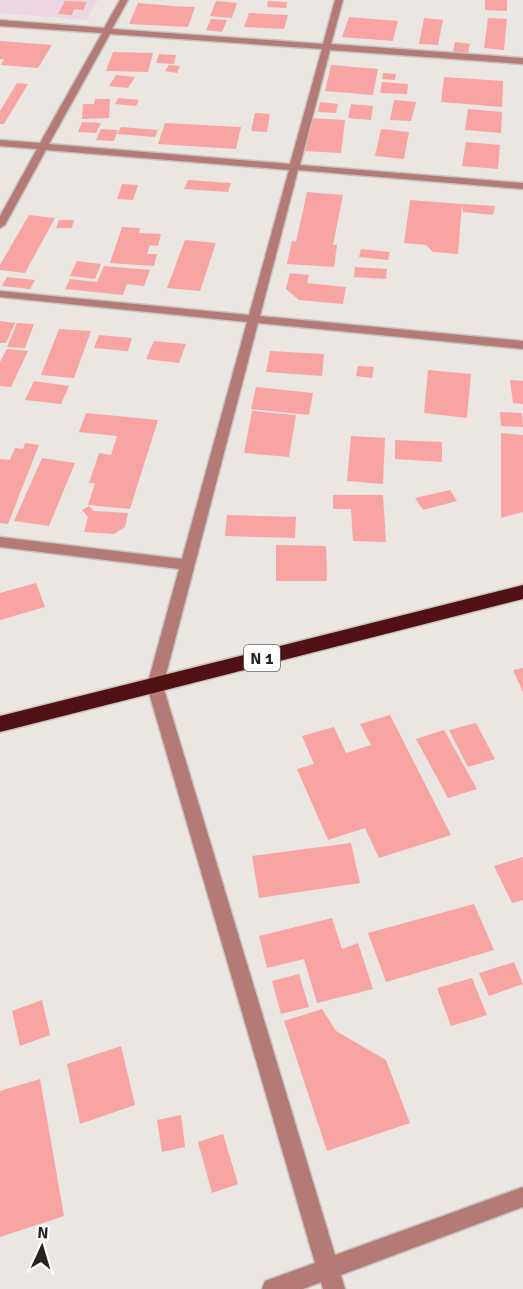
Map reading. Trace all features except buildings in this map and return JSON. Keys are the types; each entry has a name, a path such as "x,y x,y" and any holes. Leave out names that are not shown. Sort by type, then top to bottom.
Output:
{"highway":[{"name":"N 1","path":"0,724 523,592"}],"street":[{"path":"0,225 124,0"},
{"path":"331,1279 154,686 339,0"},
{"path":"0,23 523,61"},
{"path":"0,144 523,186"},
{"path":"0,294 523,345"},
{"path":"0,542 187,565"},
{"path":"273,1289 331,1279 523,1197"}],"shaded area":[{"path":"0,0 98,0 86,20 0,13"}]}
